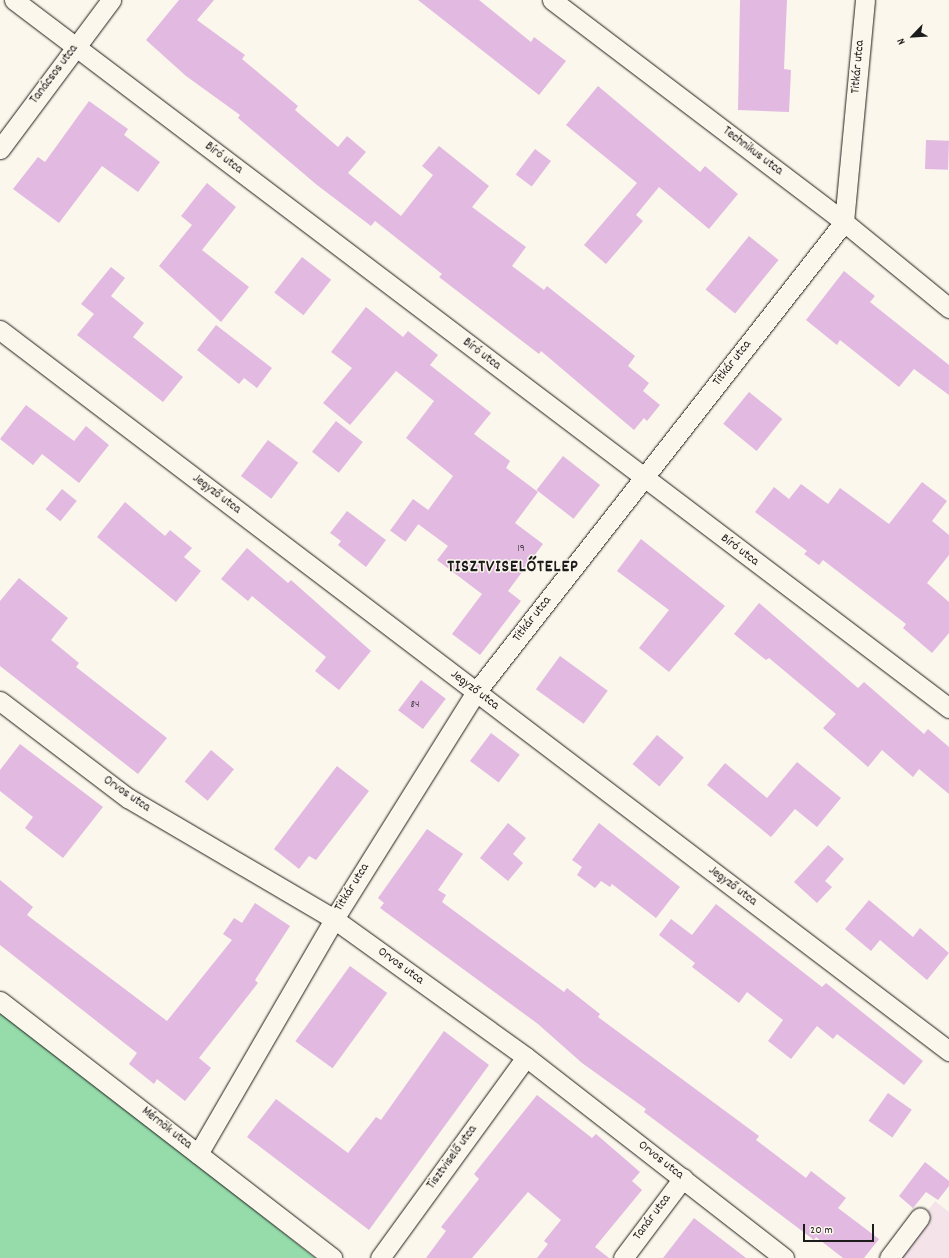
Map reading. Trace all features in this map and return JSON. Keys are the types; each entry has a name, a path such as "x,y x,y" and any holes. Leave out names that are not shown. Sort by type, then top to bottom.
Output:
{"street":[{"name":"Bíró utca","path":"14,0 644,479 949,708"},
{"name":"Tanácsos utca","path":"0,149 111,0"},
{"name":"Technikus utca","path":"552,0 844,222 949,308"},
{"name":"Titkár utca","path":"198,1154 334,919 476,692 844,222 865,0"},
{"name":"Jegyző utca","path":"0,330 949,1051"},
{"name":"Orvos utca","path":"0,701 128,798 334,919 526,1057 784,1258"},
{"name":"Mérnök utca","path":"0,1001 332,1258"},
{"name":"Tisztviselő utca","path":"380,1258 526,1057"},
{"name":"Tanár utca","path":"623,1258 683,1178"},
{"path":"888,1258 920,1217"}],"shaded area":[{"path":"935,1201 949,1212 949,1258 892,1258"}],"green space":[{"path":"0,1010 111,1095 315,1258 0,1258"}],"building":[{"path":"179,0 214,0 197,20 245,55 242,59 298,106 295,110 338,147 347,136 366,152 348,173 401,216 433,175 422,166 439,146 489,186 472,207 526,247 512,266 544,290 547,286 635,356 628,366 649,383 643,391 660,405 647,421 644,418 634,430 541,351 539,354 439,277 442,274 375,221 371,226 317,185 238,118 240,115 186,76 146,40"},
{"path":"418,0 479,0 531,42 534,37 566,61 539,95"},
{"path":"740,0 787,0 784,69 791,70 789,112 738,110"},
{"path":"598,86 700,172 705,166 738,194 709,229 659,187 636,215 643,221 606,264 584,245 637,183 566,125"},
{"path":"89,101 128,129 124,135 160,162 138,192 102,166 59,223 13,189 38,157 45,162"},
{"path":"926,140 949,141 948,170 925,169"},
{"path":"535,149 551,161 532,187 516,175"},
{"path":"207,183 236,207 202,250 249,287 221,322 159,266 192,225 181,216"},
{"path":"749,236 779,260 735,314 706,290"},
{"path":"302,257 331,280 303,315 274,292"},
{"path":"111,267 125,278 111,296 144,323 133,337 183,377 163,402 77,335 94,314 81,304"},
{"path":"844,271 875,296 870,302 949,365 949,395 914,369 899,387 840,340 837,345 806,320"},
{"path":"366,307 403,337 408,331 438,355 430,365 491,413 474,434 510,461 506,468 538,492 515,523 543,544 508,591 521,601 480,655 452,634 482,594 437,560 448,546 418,524 453,476 406,438 434,401 396,371 350,425 323,403 352,368 331,352"},
{"path":"216,325 272,368 257,388 244,378 239,384 197,350"},
{"path":"749,392 782,419 757,451 723,424"},
{"path":"26,405 74,441 86,426 109,445 79,483 42,454 33,465 0,439"},
{"path":"336,421 363,442 339,473 312,452"},
{"path":"268,440 298,463 271,499 241,476"},
{"path":"563,456 600,485 574,519 537,490"},
{"path":"922,482 947,501 932,521 949,535 949,555 927,583 949,602 949,633 932,653 903,628 906,624 823,560 819,565 804,554 807,551 755,512 774,487 789,499 801,484 828,504 840,488 889,524"},
{"path":"62,489 77,501 60,521 46,509"},
{"path":"413,499 428,510 405,542 390,531"},
{"path":"125,502 165,536 170,530 192,548 184,557 201,571 176,602 97,537"},
{"path":"347,511 386,540 366,567 338,545 341,541 330,533"},
{"path":"641,539 725,606 669,672 639,648 669,610 617,571"},
{"path":"247,548 288,583 291,580 371,651 339,690 315,671 326,657 252,596 248,601 221,579"},
{"path":"19,578 68,618 51,640 79,663 76,667 167,738 138,774 0,666 0,601"},
{"path":"759,603 858,688 864,682 924,734 928,729 949,747 949,794 919,769 913,777 882,750 868,767 823,728 836,714 769,658 766,660 734,634"},
{"path":"560,656 608,691 584,724 536,689"},
{"path":"421,680 446,699 423,729 398,710"},
{"path":"491,733 520,755 499,783 470,761"},
{"path":"657,735 684,757 659,787 633,764"},
{"path":"20,744 103,807 63,858 25,828 33,817 0,791 0,770"},
{"path":"211,750 234,769 208,801 185,781"},
{"path":"797,762 841,798 817,827 795,809 771,837 707,785 725,763 767,798"},
{"path":"337,766 369,791 316,860 309,856 299,869 274,849"},
{"path":"508,823 526,838 513,854 523,863 508,881 480,858"},
{"path":"599,823 680,887 656,918 612,884 610,887 601,881 595,888 577,875 582,867 572,860"},
{"path":"427,829 463,854 438,890 446,895 442,902 564,992 567,988 600,1014 598,1017 759,1136 756,1140 806,1178 811,1171 846,1198 838,1208 879,1239 864,1258 843,1258 816,1237 814,1240 644,1112 646,1109 582,1063 538,1024 380,908 384,903 378,898"},
{"path":"828,845 844,859 825,881 832,887 817,903 794,882"},
{"path":"0,880 33,907 27,915 167,1021 232,940 223,934 234,918 242,923 255,903 290,926 255,980 258,983 199,1058 211,1068 185,1101 157,1079 154,1084 129,1064 137,1053 0,945"},
{"path":"869,900 913,937 920,928 949,953 927,980 880,940 871,951 845,929"},
{"path":"716,904 822,987 826,983 923,1061 904,1085 837,1034 833,1039 817,1026 791,1059 768,1041 783,1020 747,992 739,1003 692,967 695,963 659,935 671,919 692,935"},
{"path":"350,966 387,993 333,1068 295,1041"},
{"path":"444,1031 489,1065 369,1230 247,1137 276,1099 348,1153 376,1117 381,1120"},
{"path":"888,1093 912,1110 892,1137 868,1121"},
{"path":"537,1095 592,1138 596,1134 640,1172 632,1181 642,1190 595,1247 609,1258 537,1258 548,1244 544,1241 561,1220 528,1192 472,1258 426,1258 446,1231 441,1227 479,1179 474,1174"},
{"path":"925,1162 949,1181 949,1186 938,1200 926,1192 913,1208 899,1196"},
{"path":"694,1218 746,1258 663,1258"}],"district":[{"name":"TISZTVISELŐTELEP","path":"513,569"}]}
